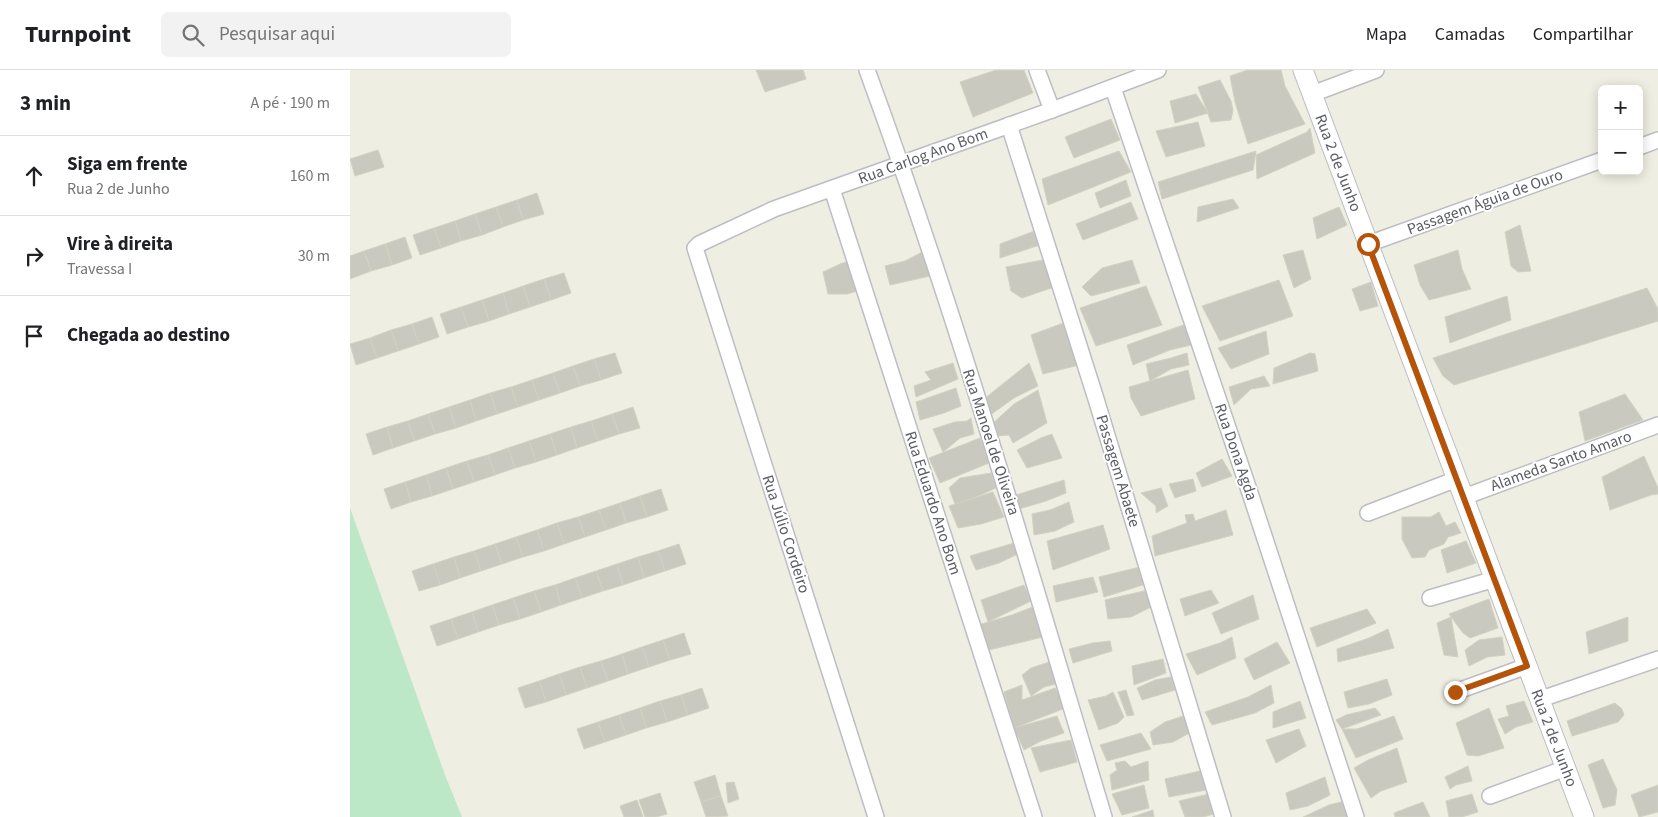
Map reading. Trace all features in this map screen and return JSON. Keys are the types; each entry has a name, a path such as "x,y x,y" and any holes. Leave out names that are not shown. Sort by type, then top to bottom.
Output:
{"street":[{"name":"Rua Manoel de Oliveira","path":"867,70 901,162 1011,503 1104,817"},
{"path":"1037,70 1052,110"},
{"name":"Rua Carlog Ano Bom","path":"696,252 695,248 699,244 774,208 1052,110 1158,70"},
{"name":"Rua 2 de Junho","path":"1303,70 1584,817"},
{"path":"1312,94 1376,70"},
{"name":"Rua Dona Agda","path":"1113,88 1250,494 1356,817"},
{"name":"Passagem Abaete","path":"1010,125 1096,399 1223,817"},
{"path":"1643,146 1658,140"},
{"name":"Passagem Águia de Ouro","path":"1368,244 1598,161"},
{"name":"Rua Eduardo Ano Bom","path":"832,188 1034,817"},
{"name":"Rua Júlio Cordeiro","path":"696,252 876,817"},
{"name":"Alameda Santo Amaro","path":"1464,498 1658,425"},
{"path":"1368,513 1457,479"},
{"path":"1430,598 1495,579"},
{"path":"1541,699 1658,659"},
{"path":"1455,692 1527,666"},
{"path":"1490,796 1566,768"}],"green space":[{"path":"350,508 445,775 462,817 350,817"}],"building":[{"path":"756,70 803,70 806,79 765,92"},
{"path":"996,70 1024,70 1033,93 973,117 960,82"},
{"path":"1248,70 1281,70 1285,86 1305,124 1248,144 1235,102 1230,76"},
{"path":"1220,80 1231,101 1233,110 1231,120 1211,122 1198,87"},
{"path":"1196,94 1208,113 1175,123 1170,101"},
{"path":"1111,119 1120,140 1074,158 1065,137"},
{"path":"1198,122 1205,146 1166,157 1156,131"},
{"path":"1310,128 1315,153 1257,179 1256,155 1307,132"},
{"path":"378,150 384,167 355,176 350,159"},
{"path":"1119,151 1131,172 1048,205 1042,179"},
{"path":"1256,151 1253,170 1162,199 1158,182"},
{"path":"1126,180 1131,196 1100,208 1095,193"},
{"path":"537,193 544,214 523,220 517,200"},
{"path":"1233,199 1239,208 1197,222 1198,207"},
{"path":"517,200 523,220 503,227 496,207"},
{"path":"1131,202 1138,219 1083,240 1076,224"},
{"path":"496,207 503,227 482,235 475,214"},
{"path":"1339,207 1347,225 1317,239 1313,218"},
{"path":"475,214 482,235 461,241 455,221"},
{"path":"455,221 461,241 441,248 434,228"},
{"path":"1520,225 1531,271 1518,272 1511,266 1505,232"},
{"path":"434,228 441,248 420,255 413,235"},
{"path":"1037,230 1040,245 1000,258 1000,244"},
{"path":"405,237 412,258 392,265 385,244"},
{"path":"385,244 392,265 371,271 364,251"},
{"path":"1303,250 1311,279 1294,288 1283,255"},
{"path":"1458,250 1462,269 1471,289 1429,300 1420,285 1414,265"},
{"path":"364,251 371,271 350,279 350,256"},
{"path":"922,252 930,276 890,285 885,266 905,261"},
{"path":"856,259 861,290 847,294 828,294 823,272"},
{"path":"1048,259 1060,285 1022,298 1011,291 1006,267"},
{"path":"1132,260 1140,283 1091,296 1082,287 1102,268"},
{"path":"564,273 571,293 551,300 544,279"},
{"path":"544,279 551,300 530,307 523,286"},
{"path":"1279,280 1293,316 1220,341 1202,306"},
{"path":"1371,282 1378,306 1360,311 1352,289"},
{"path":"523,286 530,307 509,314 503,293"},
{"path":"1146,286 1162,325 1096,346 1080,308"},
{"path":"1647,288 1658,309 1658,321 1454,385 1443,376 1433,358"},
{"path":"503,293 509,314 489,321 482,300"},
{"path":"1507,296 1511,320 1450,343 1445,317"},
{"path":"482,300 489,321 468,327 461,307"},
{"path":"461,307 468,327 447,334 440,314"},
{"path":"432,317 439,337 419,344 412,324"},
{"path":"1066,322 1079,365 1043,374 1031,335"},
{"path":"412,324 419,344 398,351 391,330"},
{"path":"1186,324 1191,345 1170,350 1133,365 1127,345"},
{"path":"391,330 398,351 377,358 370,338"},
{"path":"1266,331 1269,354 1231,369 1218,348"},
{"path":"370,338 377,358 356,365 350,344"},
{"path":"615,353 622,373 601,380 594,359"},
{"path":"1187,353 1189,365 1171,369 1150,381 1146,364"},
{"path":"1310,353 1315,354 1318,371 1273,384 1274,368"},
{"path":"594,359 601,380 580,386 573,366"},
{"path":"953,363 958,379 916,397 914,386 931,380 925,372"},
{"path":"1029,363 1038,386 1014,398 989,416 984,399"},
{"path":"573,366 580,386 560,393 553,373"},
{"path":"1188,370 1195,399 1141,416 1131,398 1129,387"},
{"path":"553,373 560,393 539,400 532,380"},
{"path":"1264,376 1270,386 1251,389 1234,405 1229,387"},
{"path":"532,380 539,400 518,407 511,387"},
{"path":"511,387 518,407 497,414 490,393"},
{"path":"956,388 961,406 920,420 916,402"},
{"path":"1038,390 1047,423 1013,443 1009,435 996,436 992,424 1014,404"},
{"path":"490,393 497,414 476,421 470,400"},
{"path":"1625,394 1643,420 1585,441 1579,412"},
{"path":"470,400 476,421 456,428 449,407"},
{"path":"449,407 456,428 435,434 428,414"},
{"path":"633,407 640,428 619,434 612,414"},
{"path":"428,414 435,434 414,441 408,421"},
{"path":"612,414 619,434 598,441 591,421"},
{"path":"971,418 974,434 960,438 943,452 933,429 955,422 967,421"},
{"path":"408,421 414,441 393,448 387,427"},
{"path":"591,421 598,441 577,448 571,427"},
{"path":"387,427 393,448 373,455 366,434"},
{"path":"571,427 577,448 557,455 550,434"},
{"path":"550,434 557,455 536,462 529,441"},
{"path":"1052,434 1062,458 1027,468 1017,450"},
{"path":"980,438 989,463 940,483 929,458"},
{"path":"529,441 536,462 515,468 508,448"},
{"path":"508,448 515,468 495,475 488,455"},
{"path":"488,455 495,475 474,482 467,461"},
{"path":"1644,456 1658,488 1658,494 1610,510 1602,477"},
{"path":"1222,459 1232,476 1202,487 1196,473"},
{"path":"467,461 474,482 453,489 446,468"},
{"path":"446,468 453,489 432,496 426,475"},
{"path":"991,473 996,488 955,504 949,488 960,478"},
{"path":"426,475 432,496 411,502 405,482"},
{"path":"1193,479 1196,491 1175,498 1169,484"},
{"path":"1064,480 1066,493 1019,509 1016,495"},
{"path":"405,482 411,502 391,509 384,489"},
{"path":"1161,488 1168,506 1156,513 1156,506 1141,493"},
{"path":"661,489 668,510 647,517 640,496"},
{"path":"993,492 1004,517 958,528 949,506"},
{"path":"640,496 647,517 626,523 620,503"},
{"path":"1069,502 1074,522 1055,531 1034,535 1032,514 1050,510"},
{"path":"620,503 626,523 606,530 599,510"},
{"path":"599,510 606,530 585,537 578,517"},
{"path":"1226,510 1233,535 1155,556 1152,536 1187,523 1185,515 1193,514 1195,521"},
{"path":"1439,512 1446,526 1455,522 1461,533 1448,537 1444,544 1429,550 1425,557 1412,558 1402,539 1402,517 1431,517"},
{"path":"578,517 585,537 564,544 557,523"},
{"path":"557,523 564,544 544,551 537,530"},
{"path":"1103,525 1110,549 1053,570 1047,541"},
{"path":"537,530 544,551 523,557 516,537"},
{"path":"516,537 523,557 502,564 495,544"},
{"path":"1466,541 1476,563 1447,573 1441,550"},
{"path":"1014,543 1018,554 999,563 976,570 970,556"},
{"path":"495,544 502,564 481,571 474,551"},
{"path":"679,544 686,564 665,571 658,551"},
{"path":"474,551 481,571 460,578 454,557"},
{"path":"658,551 665,571 644,578 638,557"},
{"path":"454,557 460,578 440,585 433,564"},
{"path":"638,557 644,578 623,585 617,564"},
{"path":"433,564 440,585 419,591 412,571"},
{"path":"617,564 623,585 603,591 596,571"},
{"path":"1140,567 1146,584 1104,597 1099,577"},
{"path":"596,571 603,591 582,598 575,578"},
{"path":"1093,577 1098,592 1056,602 1053,586"},
{"path":"575,578 582,598 561,605 555,585"},
{"path":"555,585 561,605 541,612 534,591"},
{"path":"1024,585 1031,601 988,622 981,600"},
{"path":"1148,590 1151,607 1131,617 1108,619 1105,600"},
{"path":"1211,590 1219,603 1185,616 1180,599"},
{"path":"534,591 541,612 520,619 513,598"},
{"path":"1253,595 1259,619 1221,634 1212,613"},
{"path":"513,598 520,619 499,625 492,605"},
{"path":"1489,599 1498,628 1470,638 1463,633 1449,614"},
{"path":"492,605 499,625 478,632 472,612"},
{"path":"1035,606 1043,637 989,650 978,625"},
{"path":"1367,609 1376,623 1317,647 1310,628"},
{"path":"472,612 478,632 458,639 451,619"},
{"path":"1451,617 1458,657 1444,655 1437,623"},
{"path":"1628,617 1628,641 1589,654 1586,632"},
{"path":"451,619 458,639 437,646 430,626"},
{"path":"1388,629 1394,648 1338,662 1337,649"},
{"path":"684,633 691,654 670,660 663,640"},
{"path":"1232,637 1236,658 1197,675 1186,654"},
{"path":"1502,637 1505,655 1487,657 1469,666 1465,650 1479,640"},
{"path":"663,640 670,660 649,667 642,647"},
{"path":"1110,641 1112,651 1073,663 1069,649"},
{"path":"1277,642 1290,663 1254,680 1244,659"},
{"path":"642,647 649,667 628,674 622,654"},
{"path":"622,654 628,674 608,681 601,661"},
{"path":"1163,659 1166,673 1134,685 1132,666"},
{"path":"1055,660 1060,683 1044,687 1031,696 1022,675 1031,668"},
{"path":"601,661 608,681 587,688 580,667"},
{"path":"580,667 587,688 566,695 559,674"},
{"path":"559,674 566,695 546,702 539,681"},
{"path":"1171,677 1175,690 1142,700 1137,688 1155,680"},
{"path":"1387,679 1392,695 1369,704 1348,708 1344,692"},
{"path":"539,681 546,702 525,708 518,688"},
{"path":"1022,685 1022,700 1055,688 1065,704 1063,709 1014,728 1004,692"},
{"path":"1271,685 1274,703 1255,713 1212,725 1205,712 1248,697"},
{"path":"702,688 709,708 688,715 681,695"},
{"path":"1126,690 1134,715 1127,716 1118,692"},
{"path":"1113,692 1124,717 1118,723 1099,730 1088,700 1106,696"},
{"path":"681,695 688,715 667,722 660,701"},
{"path":"660,701 667,722 646,728 640,708"},
{"path":"1300,701 1306,718 1273,728 1273,712"},
{"path":"1524,701 1533,722 1516,727 1505,734 1498,719 1509,716 1506,706"},
{"path":"1615,703 1622,709 1624,715 1618,722 1572,736 1567,721"},
{"path":"640,708 646,728 626,735 619,715"},
{"path":"1375,708 1381,715 1342,729 1336,720 1346,715"},
{"path":"1489,708 1504,748 1478,756 1467,755 1456,723"},
{"path":"619,715 626,735 605,742 598,722"},
{"path":"1057,716 1064,733 1041,741 1024,750 1014,728"},
{"path":"1183,716 1191,732 1173,742 1153,745 1150,732 1165,722"},
{"path":"1394,716 1403,739 1356,758 1342,729 1357,729"},
{"path":"598,722 605,742 584,749 577,729"},
{"path":"1299,729 1306,746 1276,763 1266,740"},
{"path":"1141,733 1151,749 1107,761 1100,745"},
{"path":"1071,740 1077,762 1040,772 1031,748"},
{"path":"1397,748 1407,782 1381,791 1371,798 1354,768"},
{"path":"1603,759 1617,790 1615,805 1603,808 1588,765"},
{"path":"1125,761 1131,767 1148,761 1149,780 1112,790 1110,775 1117,770 1115,763"},
{"path":"1468,766 1472,781 1456,785 1450,789 1445,777"},
{"path":"1200,771 1206,790 1169,797 1165,779"},
{"path":"715,775 721,796 701,802 694,782"},
{"path":"1325,777 1330,795 1308,806 1290,810 1286,793"},
{"path":"734,782 739,799 728,803 726,783"},
{"path":"1144,785 1149,808 1122,815 1112,794"},
{"path":"1658,785 1658,812 1639,817 1631,795"},
{"path":"660,793 667,814 645,817 639,800"},
{"path":"1209,794 1214,814 1203,817 1185,817 1179,801"},
{"path":"1472,794 1478,812 1462,817 1449,817 1446,801"},
{"path":"721,796 728,816 706,817 701,802"},
{"path":"637,800 643,817 624,817 620,806"},
{"path":"1345,801 1350,817 1303,817 1329,805"},
{"path":"1423,802 1430,817 1395,817 1394,813"},
{"path":"1153,810 1154,817 1132,817"}],"route":[{"path":"1368,244 1527,666 1455,692"}]}
